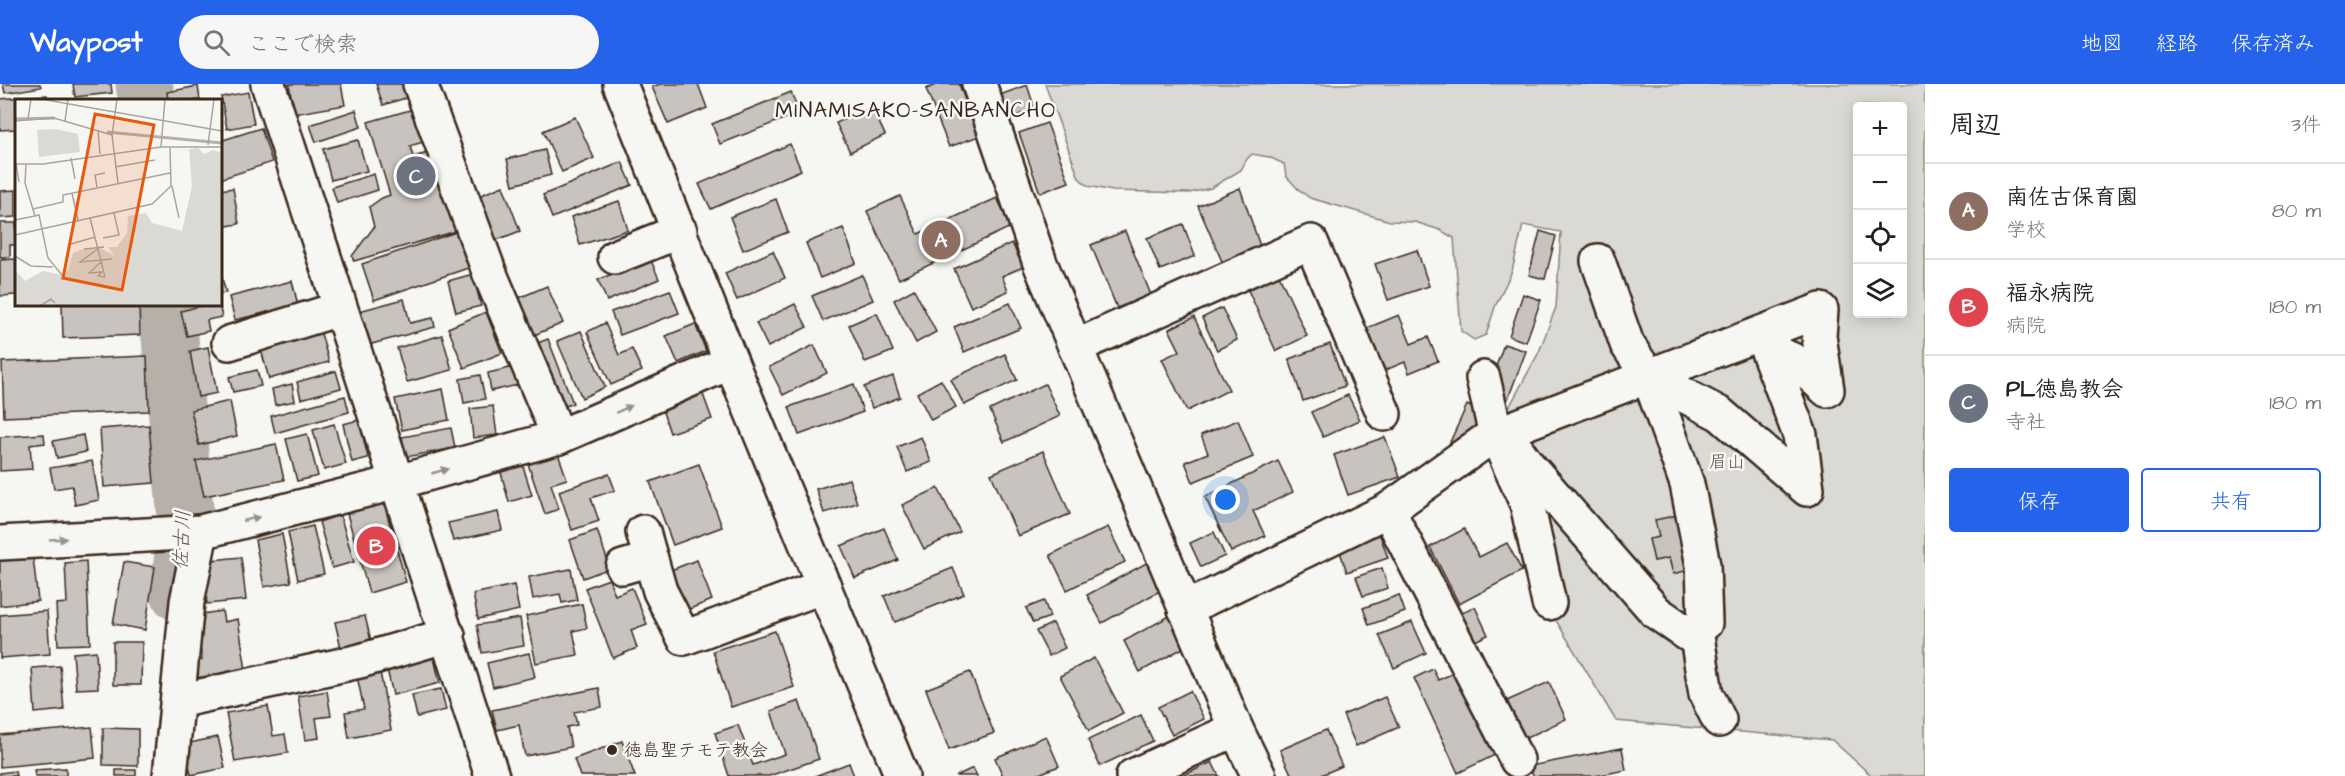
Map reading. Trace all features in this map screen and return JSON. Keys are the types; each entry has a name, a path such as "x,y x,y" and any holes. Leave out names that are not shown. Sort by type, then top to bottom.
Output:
{"street":[{"path":"268,84 492,776"},
{"path":"420,84 490,274 559,437"},
{"path":"620,84 731,362 902,776"},
{"path":"979,84 1040,262 1185,609 1258,776"},
{"path":"615,257 680,231"},
{"path":"1076,347 1311,242 1384,414"},
{"path":"1500,433 1656,612 1689,635 1705,623 1703,566 1686,484 1649,377 1627,344 1598,261"},
{"path":"229,343 339,309"},
{"path":"1185,609 1388,510 1500,433 1821,310 1819,336 1827,390 1795,361 1767,349 1800,435 1807,489 1720,414 1649,377"},
{"path":"0,543 189,532 398,482 559,437 731,362"},
{"path":"1483,378 1500,433 1527,504 1549,603"},
{"path":"1388,510 1518,760"},
{"path":"170,776 187,602 189,532"},
{"path":"639,553 684,638 824,586"},
{"path":"1696,630 1706,694 1719,720"},
{"path":"178,701 360,661 448,635"},
{"path":"1133,776 1236,729"}],"green space":[{"name":"眉山","path":"1045,84 1925,84 1925,776 1872,776 1832,740 1616,721 1554,617 1500,424 1539,352 1556,307 1561,232 1523,225 1512,271 1495,307 1486,335 1474,340 1461,331 1454,238 1440,230 1415,222 1390,221 1310,198 1286,176 1284,164 1269,157 1252,154 1241,170 1211,188 1189,193 1113,191 1088,186 1079,178"}],"building":[{"path":"3,84 40,84 41,87 5,93"},
{"path":"73,84 111,84 112,93 75,97"},
{"path":"289,84 341,84 345,105 294,114"},
{"path":"376,84 409,84 412,96 383,105"},
{"path":"660,84 698,84 707,108 668,124 652,87"},
{"path":"938,84 959,84 979,136 949,147 926,89"},
{"path":"1027,85 1035,109 1008,119 1000,95"},
{"path":"198,86 200,99 168,99 167,92"},
{"path":"248,92 254,124 227,129 221,97"},
{"path":"791,92 799,113 720,144 712,124"},
{"path":"47,95 48,99 15,99 15,129 0,130 0,99"},
{"path":"872,107 885,135 850,152 836,123"},
{"path":"417,108 426,141 410,146 413,157 439,150 463,229 354,261 352,256 374,227 369,207 390,195 368,122"},
{"path":"356,110 361,127 316,142 310,125"},
{"path":"575,117 594,158 562,172 543,131"},
{"path":"1047,123 1069,182 1040,193 1019,133"},
{"path":"261,128 272,162 222,178 222,140"},
{"path":"358,140 367,171 331,180 323,149"},
{"path":"790,144 801,170 711,209 699,184"},
{"path":"545,150 551,175 513,185 507,159"},
{"path":"622,162 632,185 552,218 543,195"},
{"path":"374,174 378,190 337,203 332,187"},
{"path":"503,186 520,231 489,243 471,199"},
{"path":"233,188 239,224 222,227 222,190"},
{"path":"1240,188 1261,249 1224,266 1198,206"},
{"path":"15,190 15,217 0,218 0,191"},
{"path":"900,196 918,234 997,198 1011,227 899,279 867,211"},
{"path":"776,199 788,232 743,250 730,217"},
{"path":"619,201 628,230 580,245 571,217"},
{"path":"0,223 15,223 15,245 10,245 10,257 0,257"},
{"path":"1183,224 1195,256 1160,270 1147,238"},
{"path":"843,228 856,263 820,278 806,243"},
{"path":"459,231 471,267 374,300 362,264"},
{"path":"1125,231 1151,295 1117,308 1091,245"},
{"path":"1540,231 1556,236 1545,279 1529,275"},
{"path":"1012,243 1023,267 1002,276 1008,291 971,307 954,269"},
{"path":"1417,250 1429,286 1388,300 1375,264"},
{"path":"773,251 785,278 737,300 725,273"},
{"path":"650,258 659,279 607,301 598,280"},
{"path":"15,259 15,295 0,296 0,260"},
{"path":"473,274 481,306 456,312 448,281"},
{"path":"862,275 873,300 823,321 812,296"},
{"path":"1279,275 1307,336 1276,351 1248,290"},
{"path":"222,278 226,293 222,294"},
{"path":"292,281 298,305 235,320 229,297"},
{"path":"547,286 563,323 527,338 512,301"},
{"path":"914,289 936,332 916,343 894,300"},
{"path":"670,290 679,313 620,335 611,312"},
{"path":"1523,294 1541,300 1526,342 1509,336"},
{"path":"404,299 410,323 433,318 435,327 368,345 359,311"},
{"path":"1010,303 1021,328 964,352 954,327"},
{"path":"795,304 807,327 768,347 756,323"},
{"path":"62,306 139,306 140,335 63,338"},
{"path":"200,306 219,306 222,317 207,320 209,331 187,336 181,311"},
{"path":"1222,308 1237,340 1217,350 1202,318"},
{"path":"486,312 502,353 464,368 448,328"},
{"path":"877,313 893,351 865,362 849,325"},
{"path":"1399,315 1411,344 1428,337 1438,361 1409,373 1405,362 1383,371 1365,329"},
{"path":"1194,317 1229,390 1187,411 1162,359 1180,351 1169,329"},
{"path":"605,323 619,355 632,349 642,371 611,385 587,332"},
{"path":"695,324 706,351 678,363 666,336"},
{"path":"320,330 329,362 269,379 260,346"},
{"path":"581,331 605,387 582,398 557,341"},
{"path":"442,335 452,370 407,382 397,348"},
{"path":"548,339 573,403 556,410 530,346"},
{"path":"1330,344 1345,386 1303,401 1289,359"},
{"path":"1504,344 1526,351 1503,412 1493,375"},
{"path":"814,345 827,373 783,395 769,367"},
{"path":"208,347 217,393 198,397 190,351"},
{"path":"1005,354 1017,380 964,405 951,379"},
{"path":"147,356 149,411 4,417 2,362"},
{"path":"514,367 518,385 491,391 488,373"},
{"path":"257,370 261,386 233,392 229,377"},
{"path":"336,371 341,388 301,399 297,382"},
{"path":"480,375 485,399 464,403 460,379"},
{"path":"893,376 900,397 872,408 864,387"},
{"path":"941,380 956,407 931,420 917,393"},
{"path":"292,384 295,401 275,405 272,389"},
{"path":"854,384 863,412 799,435 789,407"},
{"path":"1045,384 1060,416 1004,442 990,410"},
{"path":"443,389 449,420 402,430 395,399"},
{"path":"701,389 712,419 670,433 660,403"},
{"path":"1348,395 1360,420 1323,437 1311,412"},
{"path":"345,396 349,412 275,433 271,416"},
{"path":"230,401 237,436 199,445 191,410"},
{"path":"1467,405 1483,413 1467,446 1445,453"},
{"path":"493,406 497,435 473,438 470,409"},
{"path":"359,420 368,458 352,462 343,424"},
{"path":"1238,420 1253,457 1193,482 1185,462 1208,453 1201,435"},
{"path":"334,424 346,464 324,470 313,430"},
{"path":"149,425 154,483 104,487 100,429"},
{"path":"451,428 455,448 406,457 402,437"},
{"path":"44,434 45,443 30,445 32,469 0,471 0,437"},
{"path":"307,434 318,476 297,481 286,439"},
{"path":"83,435 86,452 57,458 53,441"},
{"path":"921,437 931,462 907,472 897,447"},
{"path":"1385,437 1400,477 1348,495 1334,455"},
{"path":"276,444 284,480 204,496 196,461"},
{"path":"557,451 567,479 551,484 559,509 545,514 527,461"},
{"path":"1043,451 1070,514 1018,536 991,474"},
{"path":"92,461 99,500 75,505 72,486 54,489 50,468"},
{"path":"1278,461 1293,492 1253,511 1265,536 1231,552 1205,497"},
{"path":"522,463 532,495 509,502 500,469"},
{"path":"699,464 722,527 673,545 650,482"},
{"path":"609,474 615,490 591,498 599,521 572,530 559,491"},
{"path":"849,479 857,503 824,513 816,489"},
{"path":"938,488 960,532 924,549 902,505"},
{"path":"383,500 406,582 369,593 346,510"},
{"path":"498,512 502,530 453,541 448,523"},
{"path":"340,515 354,562 332,568 319,522"},
{"path":"1678,515 1689,570 1673,574 1669,558 1654,561 1649,539 1659,537 1655,520"},
{"path":"313,526 324,574 298,580 288,532"},
{"path":"1108,527 1125,562 1067,590 1050,555"},
{"path":"884,528 898,560 855,578 841,546"},
{"path":"1464,529 1479,557 1507,543 1522,571 1459,604 1430,547"},
{"path":"597,530 610,568 583,578 570,540"},
{"path":"1214,532 1225,556 1201,567 1190,543"},
{"path":"282,534 291,582 264,587 255,540"},
{"path":"1380,535 1388,558 1347,572 1339,549"},
{"path":"33,557 38,601 0,606 0,561"},
{"path":"241,557 246,600 207,604 202,561"},
{"path":"697,560 712,600 687,610 671,570"},
{"path":"1152,560 1167,587 1102,623 1087,595"},
{"path":"86,561 90,644 58,645 56,604 67,603 65,563"},
{"path":"124,562 155,567 145,630 113,624"},
{"path":"953,568 964,594 895,622 884,596"},
{"path":"1382,568 1388,588 1363,596 1356,577"},
{"path":"571,569 577,600 562,603 560,594 533,599 529,577"},
{"path":"609,579 615,595 632,588 647,624 631,630 637,648 613,658 585,588"},
{"path":"514,585 519,610 478,619 473,594"},
{"path":"1399,595 1405,612 1369,625 1363,608"},
{"path":"1044,601 1050,617 1033,623 1026,608"},
{"path":"582,604 587,628 573,631 578,655 536,663 526,616"},
{"path":"1475,607 1488,635 1473,642 1460,614"},
{"path":"47,611 50,654 0,658 0,615"},
{"path":"222,611 224,622 238,619 246,670 191,679 188,663 202,660 195,615"},
{"path":"1175,613 1192,643 1140,672 1124,641"},
{"path":"365,616 371,641 341,648 335,622"},
{"path":"520,618 524,646 482,653 477,625"},
{"path":"1412,622 1426,653 1394,668 1379,635"},
{"path":"1053,623 1065,648 1049,656 1036,631"},
{"path":"775,631 794,687 731,707 713,651"},
{"path":"113,642 142,642 141,685 113,685"},
{"path":"96,651 98,688 76,689 73,653"},
{"path":"529,653 535,677 493,687 487,663"},
{"path":"434,658 440,683 393,695 387,669"},
{"path":"1094,658 1123,713 1089,731 1060,676"},
{"path":"60,666 64,710 35,713 32,668"},
{"path":"1433,669 1438,680 1456,672 1495,755 1458,773 1414,678"},
{"path":"380,672 391,730 349,738 345,712 364,709 357,676"},
{"path":"970,672 994,733 949,750 926,689"},
{"path":"1549,682 1566,719 1524,739 1507,701"},
{"path":"599,688 602,707 574,712 577,725 567,727 571,747 525,756 519,725 497,730 492,710"},
{"path":"441,689 446,710 417,717 412,695"},
{"path":"327,691 331,716 316,718 319,738 305,740 298,696"},
{"path":"1190,691 1204,719 1172,735 1158,707"},
{"path":"1385,697 1399,727 1356,746 1343,715"},
{"path":"799,701 819,759 769,776 729,776 715,733 738,725 753,765 785,754 771,711"},
{"path":"268,706 273,736 285,734 288,753 235,762 226,713"},
{"path":"1141,715 1153,741 1100,766 1088,740"},
{"path":"92,727 95,758 0,767 0,735"},
{"path":"103,728 138,729 138,766 103,765"},
{"path":"1326,730 1342,766 1319,776 1292,776 1280,750"},
{"path":"1046,736 1059,766 1034,776 1003,776 995,758"},
{"path":"218,737 225,768 191,775 185,744"},
{"name":"徳島聖テモテ教会","path":"622,741 635,776 580,776 574,759"},
{"path":"1622,748 1626,770 1595,776 1533,776 1530,766"},
{"path":"1212,762 1219,776 1182,776"},
{"path":"849,763 854,776 815,776"},
{"path":"66,768 66,776 35,776 34,770"},
{"path":"973,768 977,776 956,776"},
{"path":"116,770 136,770 136,776 116,776"},
{"path":"15,771 16,776 0,776 0,773"}],"waterway":[{"name":"佐古川","path":"144,84 147,99"},
{"name":"佐古川","path":"167,306 186,520 179,593"}],"place":[{"name":"PL徳島教会","path":"416,176"},
{"name":"南佐古保育園","path":"941,240"},
{"name":"福永病院","path":"376,546"},
{"name":"徳島聖テモテ教会","path":"612,750"}],"district":[{"name":"MINAMISAKO-SANBANCHO","path":"916,110"}]}
